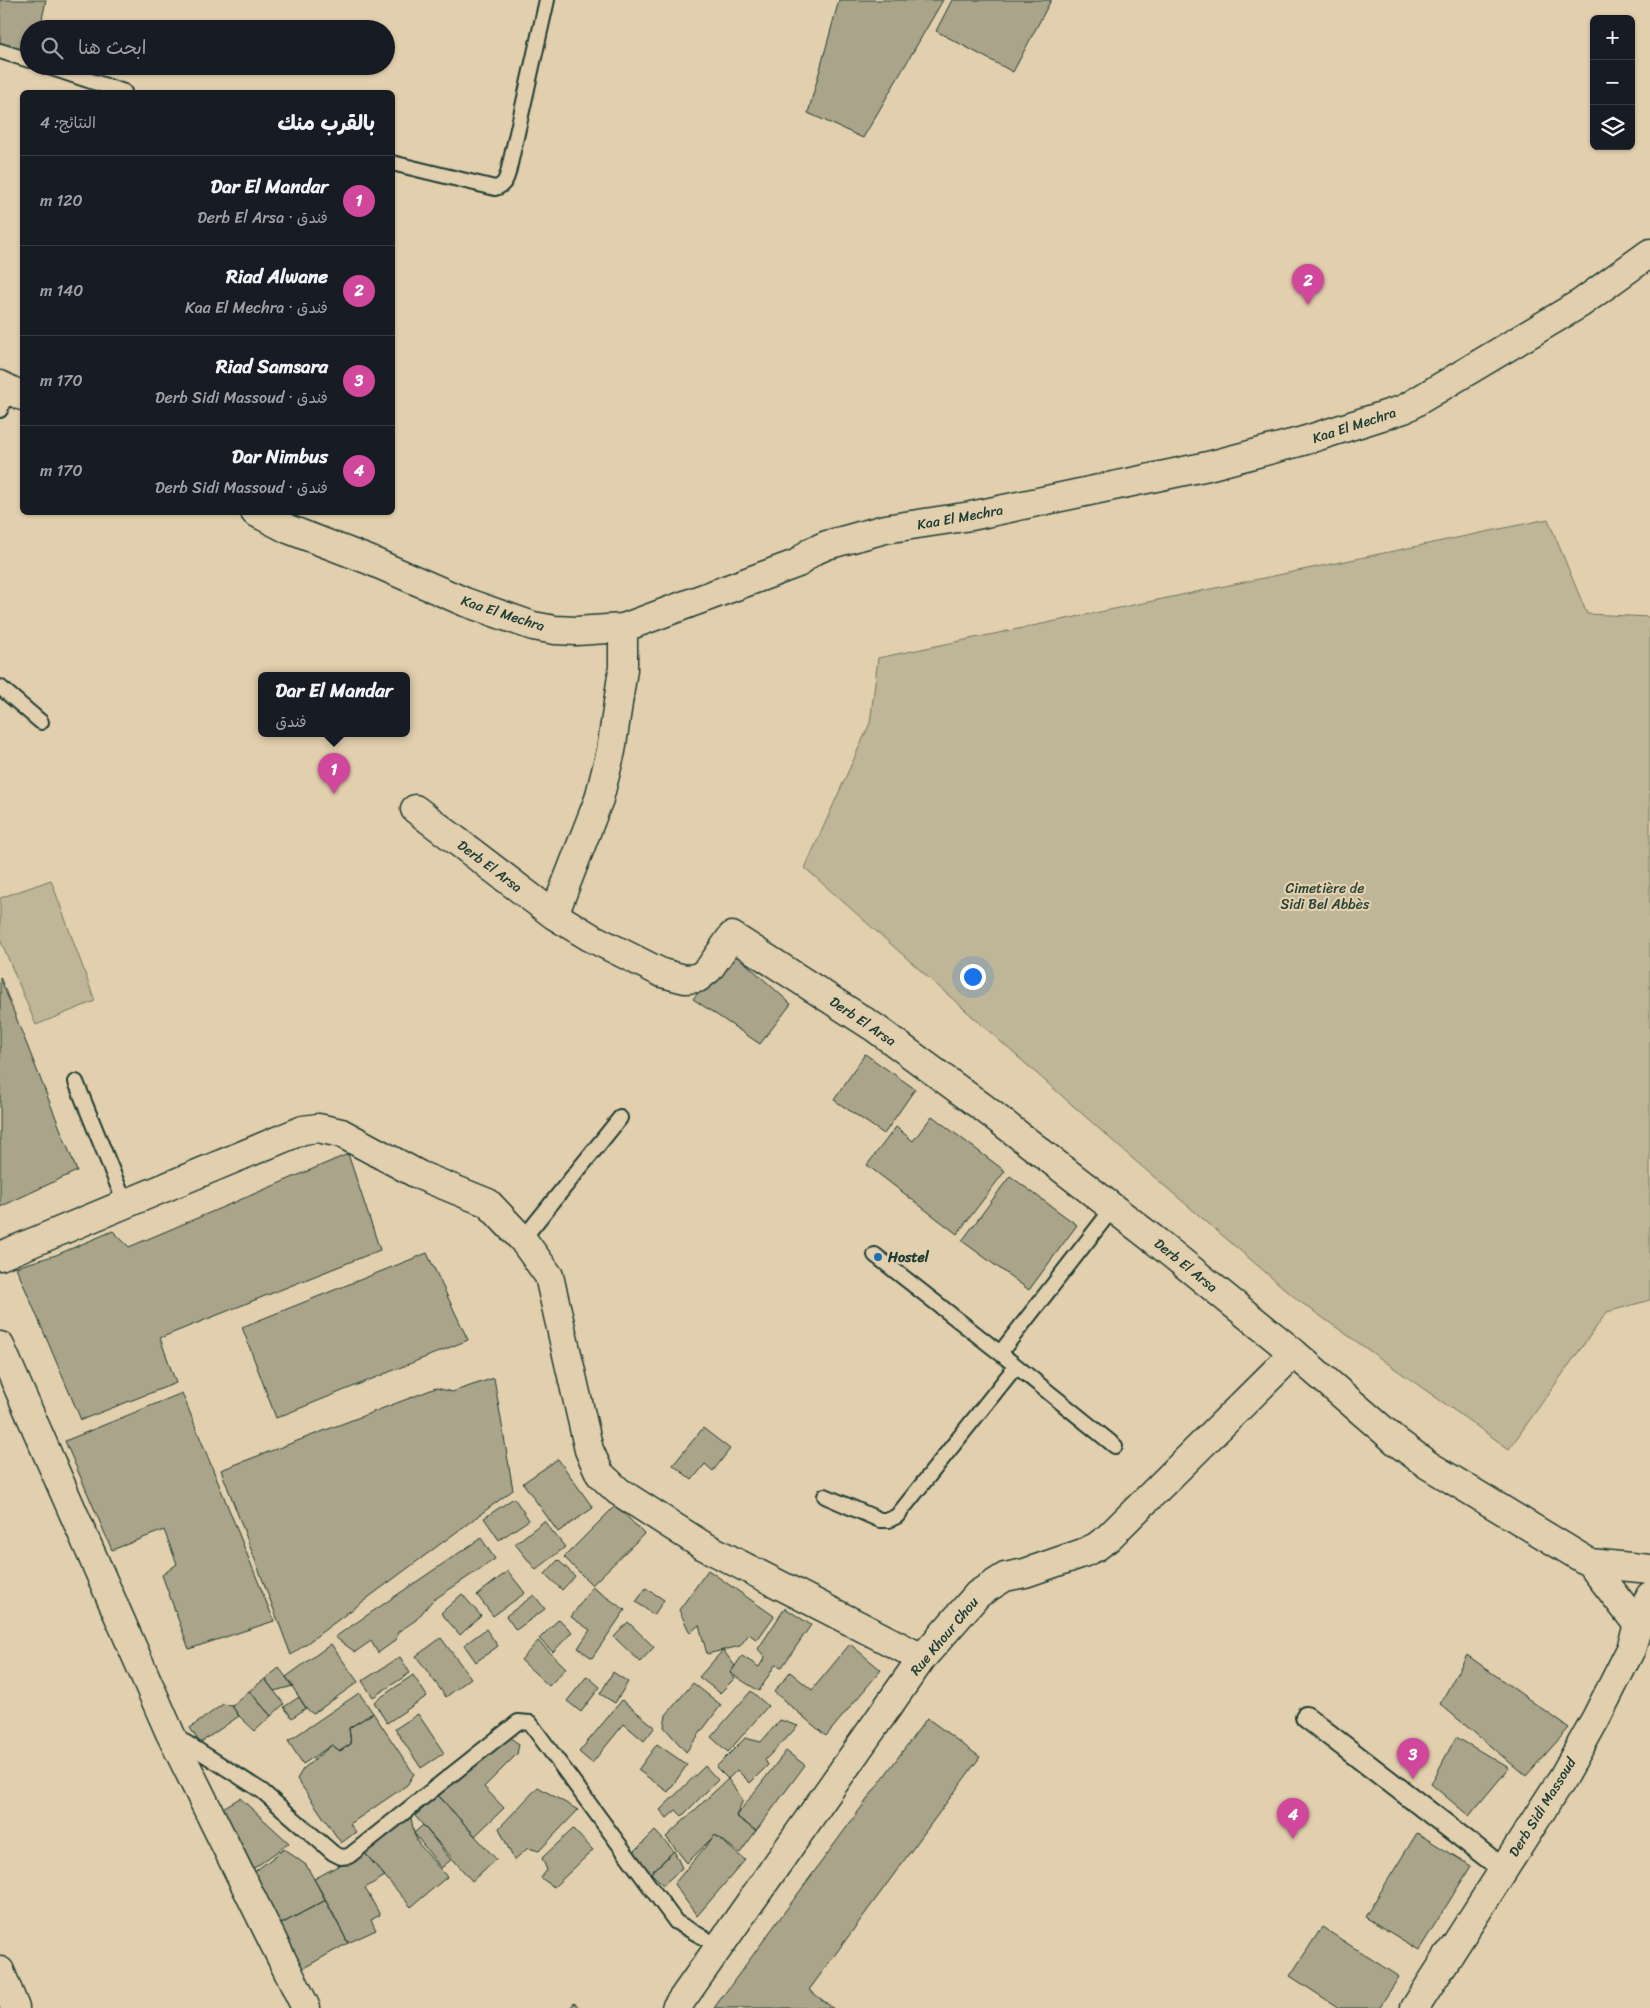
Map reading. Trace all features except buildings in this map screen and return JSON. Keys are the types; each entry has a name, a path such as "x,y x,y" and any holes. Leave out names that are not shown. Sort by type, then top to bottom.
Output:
{"street":[{"name":"Kaa El Mechra","path":"261,515 288,529 370,560 465,602 533,626 576,631 623,628 798,562 811,552 841,540 885,529 971,516 1208,466 1303,441 1404,409 1581,302 1650,253"},
{"path":"554,915 599,799 611,751 624,669 623,628"},
{"name":"Derb El Arsa","path":"415,809 554,915 590,937 662,973 685,979 698,978 709,969 732,936 875,1028 985,1109 1113,1208 1294,1353 1397,1442 1428,1465 1590,1563"},
{"path":"0,1256 303,1130 318,1128 341,1133 419,1175 488,1204 523,1240 549,1276 589,1450 600,1474 618,1491 702,1545 922,1658"},
{"path":"0,1346 170,1733 306,2008"},
{"name":"Rue Khour Chou","path":"676,2008 922,1658 978,1594 1005,1577 1025,1574 1083,1553 1096,1547 1108,1538 1294,1353"},
{"path":"1590,1563 1650,1569"},
{"path":"1590,1563 1640,1643"},
{"name":"Derb Sidi Massoud","path":"1414,2008 1563,1776 1640,1643 1650,1596"},
{"path":"1306,1717 1503,1869"},
{"path":"0,1971 15,2008"}],"lane":[{"path":"395,164 495,188 500,187 506,181 547,0"},
{"path":"0,51 20,57"},
{"path":"73,75 118,90"},
{"path":"0,687 40,722"},
{"path":"76,1082 125,1203"},
{"path":"523,1240 620,1118"},
{"path":"1000,1353 1113,1208"},
{"path":"875,1255 1115,1446"},
{"path":"825,1496 880,1520 889,1520 897,1516 1016,1366"},
{"path":"170,1733 262,1791 333,1853 341,1857 350,1856 518,1722 530,1723 676,1922 720,1947"}],"green space":[{"name":"Cimetière de Sidi Bel Abbès","path":"1548,519 1587,614 1650,617 1650,1300 1607,1312 1509,1449 1299,1301 1132,1158 805,868 870,723 878,658"},
{"path":"51,880 95,1001 36,1025 0,939 0,898"}],"place":[{"name":"Riad Alwane","path":"1308,305"},
{"name":"Dar El Mandar","path":"334,794"},
{"name":"Hostel","path":"878,1257"},
{"name":"Riad Samsara","path":"1413,1779"},
{"name":"Dar Nimbus","path":"1293,1839"}]}
